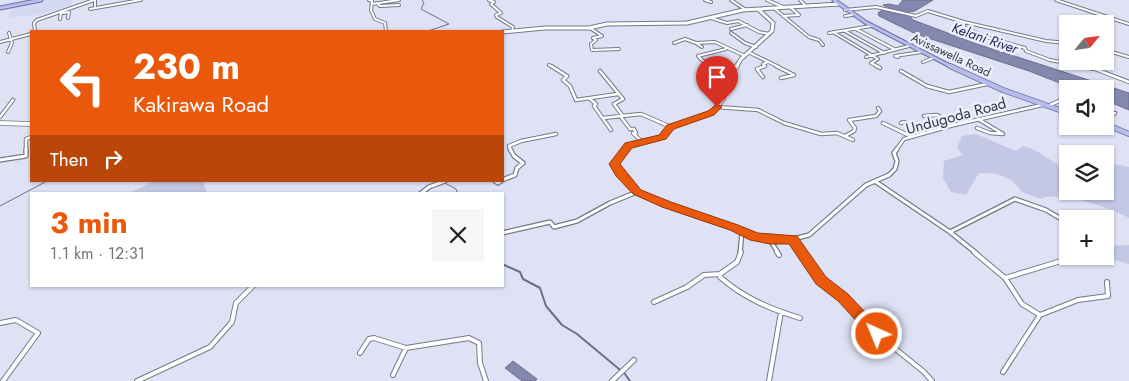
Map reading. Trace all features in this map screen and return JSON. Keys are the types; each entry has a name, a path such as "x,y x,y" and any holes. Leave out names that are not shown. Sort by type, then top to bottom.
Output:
{"main road":[{"path":"0,8 41,0"},
{"name":"Avissawella Road","path":"834,0 852,15 921,52 988,83 1059,110"},
{"path":"1114,126 1129,134"}],"street":[{"path":"35,30 35,22 52,15 95,0 95,6"},
{"path":"90,9 141,0"},
{"path":"369,0 372,1 371,10 375,19 385,23 386,30"},
{"path":"378,4 379,2 399,0"},
{"path":"489,0 494,2 491,4 501,13 496,15 496,17 512,27 512,31"},
{"path":"704,0 711,2"},
{"path":"731,0 746,10"},
{"path":"768,0 788,8 799,15 796,16"},
{"path":"800,0 805,6"},
{"path":"1056,0 1129,24"},
{"path":"372,4 380,6 400,5"},
{"path":"504,32 590,28 608,24 687,23 746,10 839,4"},
{"path":"845,10 876,7 914,15 928,11 964,22 1046,41 1059,42"},
{"path":"775,9 808,38 819,40 823,45"},
{"path":"759,10 774,24 770,34 745,56 736,68 726,74 720,87 723,99 717,107 711,113 670,127 662,137 628,146 614,164 620,174 637,192 666,205 742,231 754,237 770,240 793,239 821,280 843,298 877,334 924,372 932,381"},
{"path":"52,15 69,12 68,18"},
{"path":"60,19 61,13"},
{"path":"845,16 852,15"},
{"path":"783,16 796,16 801,20"},
{"path":"712,18 728,23 738,21 747,24 759,32 770,34"},
{"path":"964,22 964,28 986,37 1025,48 1026,51 1038,56 1095,69 1129,82"},
{"path":"730,29 747,24"},
{"path":"871,26 831,33 873,55 878,60 871,63 880,68"},
{"path":"590,28 602,36 594,38 596,40 591,44 592,50 619,49"},
{"path":"856,29 895,50"},
{"path":"845,30 884,52"},
{"path":"8,52 12,39 9,33"},
{"path":"732,33 745,43 756,47"},
{"path":"0,47 1,41 30,34"},
{"path":"674,43 685,40 702,47"},
{"path":"696,43 712,41 728,49 736,50 745,56"},
{"path":"866,57 909,46"},
{"path":"707,61 698,56 728,49"},
{"path":"898,57 896,56 921,52"},
{"path":"750,53 794,75 781,78"},
{"path":"1114,53 1129,58"},
{"path":"923,62 934,58"},
{"path":"763,77 757,69 765,66 763,64 768,62"},
{"path":"549,64 566,76 564,80 570,86 576,100 619,94"},
{"path":"600,71 623,99 614,104 630,129 634,129 636,132 633,133 642,142"},
{"path":"901,71 948,92 957,92 988,83"},
{"path":"590,98 596,104 594,106 611,130"},
{"path":"0,117 13,100"},
{"path":"1047,106 1059,101"},
{"name":"Undugoda Road","path":"793,239 809,235 866,185 876,182 895,169 897,161 894,153 904,139 954,124 1042,105"},
{"path":"717,107 758,110 788,124 821,134 837,133 853,140"},
{"path":"845,137 854,131 855,128 849,120 876,116 880,111 878,108"},
{"path":"603,118 642,114 670,127"},
{"path":"924,116 937,115 954,124"},
{"path":"977,128 990,133 1003,134 978,119"},
{"path":"900,123 904,122 926,133"},
{"path":"883,123 912,137"},
{"path":"0,124 30,124"},
{"path":"504,180 515,175 517,168 523,163 514,156 509,146 521,141 556,134"},
{"path":"0,160 26,156 26,139 30,137"},
{"path":"423,192 429,187 442,182"},
{"path":"876,182 950,232 1005,278 1013,287 1023,308 1040,315"},
{"path":"504,233 550,222 554,227 569,224 610,202 637,192"},
{"path":"950,232 1015,199 1046,210 1059,218"},
{"path":"654,302 687,287 704,275 720,274 731,269 741,257 742,231"},
{"path":"770,240 779,255"},
{"path":"1005,278 1059,262"},
{"path":"720,274 720,277 732,289 757,304 800,318"},
{"path":"1003,372 1040,315 1078,300 1108,296 1107,282"},
{"path":"137,381 169,364 210,347 232,322 232,312 236,302 252,287"},
{"path":"769,381 781,312"},
{"path":"0,323 16,320 38,333 3,381"},
{"path":"360,353 369,339 374,338 406,348 469,338 479,343 480,363 486,381"},
{"path":"393,375 406,348"},
{"path":"612,381 634,360"}],"shaded area":[{"path":"43,0 72,0 72,5 32,16 9,17 11,6"},
{"path":"903,0 933,0 915,11 908,12 908,14 913,20 977,44 1089,80 1059,80 1059,83 916,34 879,16 878,13 882,10 891,11 890,8 883,5 898,6"},
{"path":"1114,88 1129,93 1129,110 1114,104"},
{"path":"976,134 1016,151 1023,146 1040,153 1059,165 1059,197 1040,199 1022,192 1012,180 997,174 979,173 966,195 951,192 943,178 944,161 963,155 957,148 962,136"},
{"path":"1114,164 1129,167 1129,218 1114,210 1081,200 1114,200"},
{"path":"153,182 203,182 207,192 131,192"},
{"path":"1129,245 1129,264 1114,260 1114,246"},
{"path":"513,361 537,379 535,381 522,381 505,368"}],"waterway":[{"path":"422,0 424,3 421,9 449,24 431,30"},
{"path":"0,206 45,182"},
{"path":"443,182 456,189 457,192"},
{"path":"504,265 520,272 523,279 540,288 546,306 562,325 577,334 625,374 630,381"}],"route":[{"path":"717,107 711,113 670,127 662,137 628,146 614,164 620,174 637,192 666,205 734,228 754,237 770,240 793,239 821,280 843,298 877,334"}],"water label":[{"name":"Kelani River","path":"985,38"}]}
